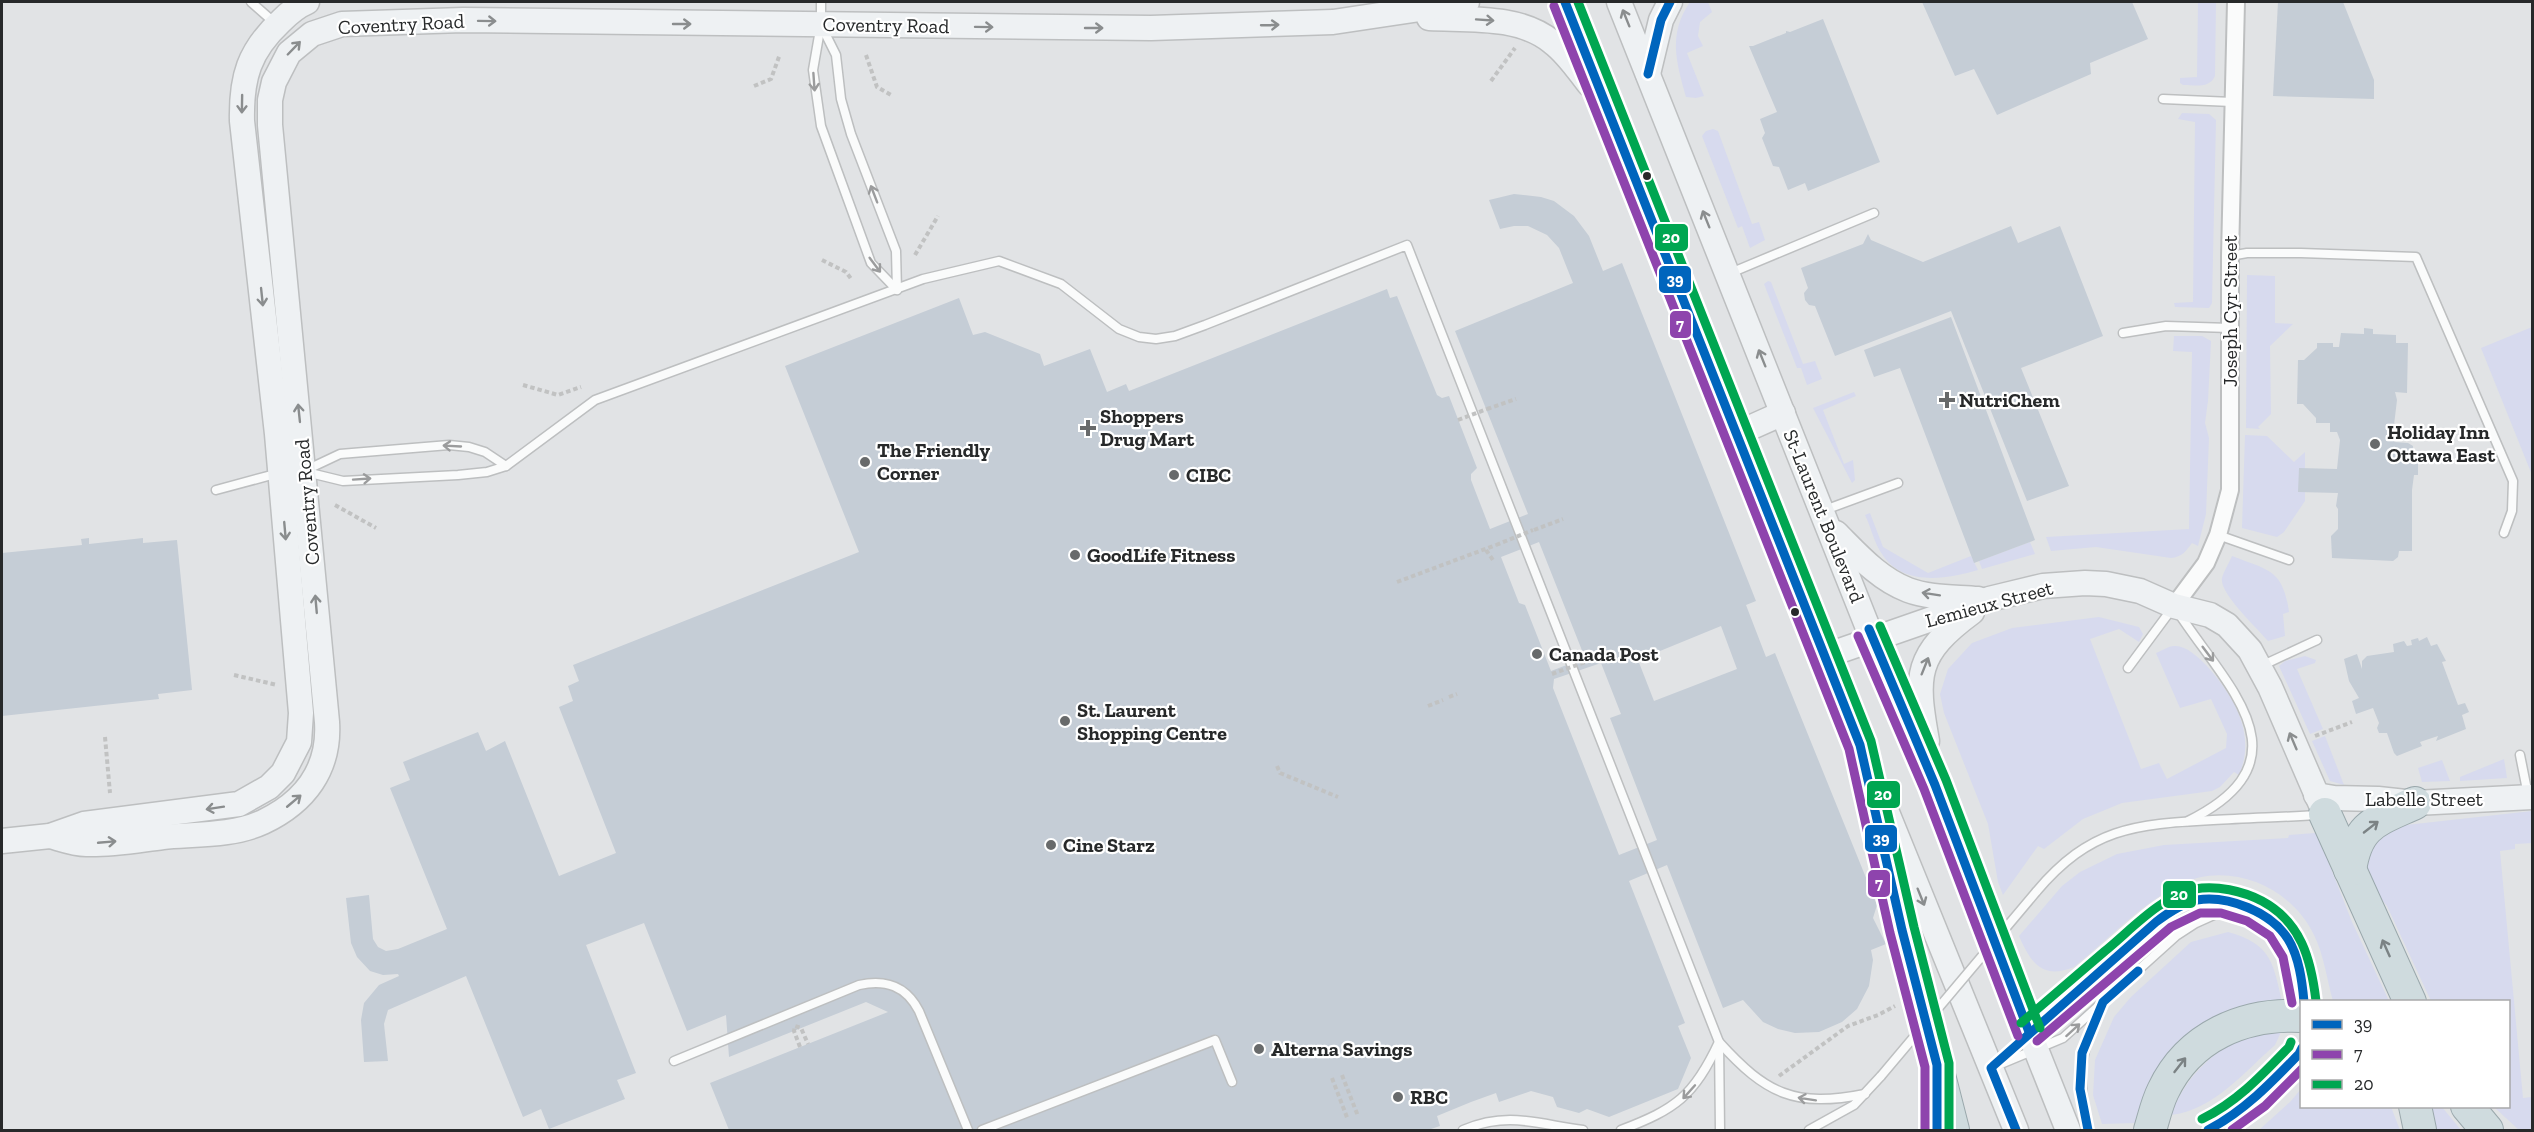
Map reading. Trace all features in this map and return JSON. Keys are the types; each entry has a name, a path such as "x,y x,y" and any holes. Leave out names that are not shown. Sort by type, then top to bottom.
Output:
{"highway":[{"path":"1860,745 1902,930 1953,1131"},
{"path":"2350,870 2354,849 2361,835 2372,824 2415,803"},
{"path":"2320,805 2409,1000"},
{"path":"2152,1124 2163,1091 2175,1070 2205,1040 2244,1021 2296,1011"},
{"path":"2415,1108 2420,1131"},
{"path":"2469,1108 2487,1131"}],"main road":[{"name":"Coventry Road","path":"2,841 50,836 85,844 230,831 262,823 285,809 313,784 325,757 328,738 241,98 246,72 266,35 292,10 307,2"},
{"name":"Coventry Road","path":"292,472 270,100 274,82 289,53 299,43 326,28 362,22 820,13 1151,28 1294,24 1385,15 1467,2"},
{"path":"1565,2 2016,1131"},
{"name":"St-Laurent Boulevard","path":"1619,2 1872,638 1935,785 1983,916 2033,1041 2077,1128"},
{"path":"1648,74 1659,27 1670,2"},
{"path":"1385,15 1500,22 1537,33 1562,50 1607,108"},
{"path":"1736,434 1783,413"},
{"path":"1825,518 1870,567 1895,584 1910,591 1927,594 1989,600"},
{"name":"Lemieux Street","path":"1825,656 1872,638 1989,600 2043,586 2085,583 2124,587 2174,606 2210,615 2227,625 2250,650 2260,666 2320,805"},
{"path":"1935,785 1919,700 1922,670 1935,644 1942,636 1989,600"},
{"name":"Labelle Street","path":"2320,805 2334,798 2390,799 2415,803 2530,797"}],"street":[{"name":"Joseph Cyr Street","path":"2174,606 2206,563 2218,536 2230,490 2230,256 2236,2"}],"lane":[{"path":"251,2 277,24"},
{"path":"820,13 813,84 821,126 871,263 897,290"},
{"path":"820,13 836,55 841,99 850,134 896,251 897,290"},
{"path":"2163,99 2232,102"},
{"path":"1728,274 1874,213"},
{"path":"292,472 343,481 487,472 506,466 595,400 923,279 999,261 1061,284 1119,329 1139,337 1156,339 1176,336 1407,245 1719,1042 1720,1131"},
{"path":"2230,256 2247,253 2301,253 2416,257 2513,481 2512,511 2504,532"},
{"path":"2123,333 2166,326 2230,328"},
{"path":"216,490 292,472 339,454 449,445 470,447 484,452 506,466"},
{"path":"1825,518 1898,483"},
{"path":"2218,536 2289,560"},
{"path":"2128,668 2174,606 2230,684 2242,705 2252,738 2251,764 2243,780 2224,800 2210,811 2188,821"},
{"path":"2260,666 2317,640"},
{"path":"2520,754 2530,797"},
{"path":"1809,1131 1854,1105 1865,1094 2036,892 2065,861 2093,842 2138,826 2320,805"},
{"path":"1991,1068 2033,1041 2139,936 2184,904 2202,899 2216,899 2237,904 2266,915 2278,926 2294,952 2303,985 2296,1011"},
{"path":"1991,1068 2033,1041 2063,1038 2176,936 2196,923 2237,904"},
{"path":"674,1060 859,985 876,982 894,985 908,994 919,1011 968,1131"},
{"path":"2077,1128 2082,1053 2103,1002"},
{"path":"982,1131 1215,1040 1232,1082"},
{"path":"1719,1042 1766,1087 1780,1093 1819,1101 1865,1094"},
{"path":"1621,1131 1658,1116 1685,1097 1707,1069 1719,1042"},
{"path":"2208,1131 2244,1109 2300,1054"},
{"path":"1937,1065 1937,1131"},
{"path":"1463,1131 1497,1119 1522,1120 1583,1131"}],"path":[{"path":"1491,81 1507,56 1519,44"},
{"path":"754,86 771,80 780,54"},
{"path":"866,55 877,87 891,95"},
{"path":"915,255 938,216"},
{"path":"822,260 846,272 852,280"},
{"path":"523,386 558,395 581,387"},
{"path":"1458,420 1516,399"},
{"path":"335,505 376,528"},
{"path":"1397,582 1563,519"},
{"path":"1444,566 1488,549 1493,560 1489,547"},
{"path":"1552,674 1615,651"},
{"path":"234,675 278,685"},
{"path":"1449,697 1457,694"},
{"path":"1428,706 1443,700"},
{"path":"2309,739 2352,722"},
{"path":"105,737 110,793"},
{"path":"1277,766 1280,773 1338,797"},
{"path":"1776,1078 1848,1026 1878,1016 1896,1006 1900,1000"},
{"path":"795,1026 794,1031 800,1047"},
{"path":"801,1028 808,1044"},
{"path":"1342,1075 1358,1116"},
{"path":"1332,1078 1348,1119"}],"shaded area":[{"path":"1690,2 1708,2 1712,12 1700,22 1698,36 1703,46 1687,53 1704,96 1696,98 1686,97 1676,48 1679,25"},
{"path":"2198,2 2216,2 2215,76 2205,85 2183,85 2180,83 2180,78 2197,77"},
{"path":"2182,113 2209,114 2216,120 2212,303 2209,308 2175,307 2174,303 2193,302 2195,122 2178,119"},
{"path":"1713,129 1718,131 1752,224 1759,222 1765,240 1750,248 1742,226 1738,228 1702,136 1706,131"},
{"path":"2247,275 2275,276 2275,323 2293,324 2270,346 2271,414 2258,427 2260,429 2246,428"},
{"path":"1771,282 1803,364 1815,361 1822,379 1807,385 1801,368 1797,368 1764,284"},
{"path":"2532,327 2532,475 2481,348"},
{"path":"2174,336 2202,336 2211,341 2205,423 2209,438 2206,514 2198,546 2192,543 2181,555 2171,558 2096,547 2051,551 2046,537 2189,529 2192,352 2173,351"},
{"path":"1854,392 1856,396 1823,410 1844,464 1853,460 1855,480 1852,483 1813,408"},
{"path":"2245,435 2267,436 2294,462 2305,452 2305,501 2284,532 2277,537 2242,528"},
{"path":"1870,513 1883,547 1928,573 1971,556 1978,570 1940,578 1913,576 1901,572 1891,565 1879,550 1865,515"},
{"path":"2030,542 2035,554 1982,569 1979,561"},
{"path":"2232,556 2272,573 2278,579 2283,587 2289,612 2283,614 2285,636 2268,641 2226,592 2222,578"},
{"path":"2099,617 2139,627 2143,634 2139,642 2119,629 2090,639 2141,769 2159,763 2167,779 2226,748 2227,734 2211,699 2180,708 2156,653 2178,646 2191,652 2206,665 2233,702 2244,730 2244,759 2239,775 2234,772 2220,787 2212,791 2122,803 2083,819 2044,849 2038,846 2003,895 1998,882 1988,824 1944,713 1940,694 1948,669 1972,643 2012,628"},
{"path":"2305,656 2316,660 2315,663 2297,669 2323,729 2310,734 2279,666 2285,661"},
{"path":"2325,736 2344,785 2330,781 2312,741"},
{"path":"2504,759 2507,778 2460,781 2460,777"},
{"path":"2442,760 2450,781 2422,782 2418,768"},
{"path":"2532,811 2532,843 2515,844 2515,849 2500,851 2523,1098 2532,1097 2532,1130 2519,1130 2495,1108 2510,1108 2510,1000 2431,1000 2387,906 2370,886 2362,852 2388,827"},
{"path":"2315,833 2319,838 2352,922 2389,1000 2333,1000 2320,951 2304,918 2274,891 2256,882 2237,877 2218,875 2198,878 2164,893 2150,902 2074,967 2063,971 2046,970 2039,966 2028,954 2019,936 2062,886 2080,872 2117,854 2164,845 2288,838 2289,835"},
{"path":"2228,932 2253,942 2262,949 2272,965 2282,1002 2252,1004 2219,1015 2161,1065 2147,1088 2136,1123 2102,1124 2093,1095 2095,1060 2114,1017 2131,997 2191,942"},
{"path":"2281,1032 2275,1045 2215,1098 2187,1112 2171,1115 2190,1080 2220,1051 2248,1038"},
{"path":"2300,1090 2300,1108 2391,1108 2400,1130 2259,1130"},
{"path":"2429,1108 2443,1108 2461,1130 2435,1130"}],"building":[{"path":"1922,2 2132,2 2148,39 2090,63 2091,74 1997,115 1974,69 1955,76"},
{"path":"2278,2 2343,2 2374,80 2374,99 2273,96"},
{"path":"1823,19 1880,162 1808,191 1805,183 1788,190 1779,167 1773,166 1762,138 1765,133 1760,119 1777,112 1749,46"},
{"name":"St. Laurent Shopping Centre","path":"1514,194 1554,201 1574,216 1589,236 1603,271 1622,263 1756,601 1746,605 1766,657 1775,653 1877,905 1873,918 1886,944 1871,950 1873,960 1869,986 1857,1009 1842,1022 1819,1032 1795,1033 1763,1022 1743,1000 1723,1008 1667,865 1629,881 1685,1023 1678,1026 1691,1058 1678,1089 1609,1117 1587,1109 1579,1113 1557,1107 1553,1097 1531,1091 1499,1102 1496,1093 1471,1102 1437,1116 1440,1126 1428,1130 729,1130 710,1083 888,1012 866,1002 729,1057 726,1015 687,1031 644,923 586,945 636,1073 617,1080 625,1099 549,1129 541,1109 523,1117 466,976 388,1010 384,1024 388,1061 364,1062 361,1020 364,1003 379,985 399,976 398,974 383,975 370,971 357,957 351,943 346,898 369,895 373,939 378,947 386,951 398,949 447,929 390,788 410,780 403,762 478,732 486,751 505,741 559,876 616,853 559,707 573,701 568,686 579,681 573,665 859,552 785,366 959,298 973,335 985,332 1040,354 1044,366 1090,349 1107,392 1126,384 1129,391 1387,289 1390,298 1397,296 1437,395 1442,398 1449,396 1477,468 1471,474 1471,480 1490,529 1528,514 1455,331 1573,283 1559,248 1547,235 1528,226 1500,229 1489,200","holes":["1539,542 1585,658 1551,671 1525,605 1519,603 1501,557","1721,626 1737,669 1654,701 1638,660","1601,663 1621,714 1610,718 1657,840 1619,855 1553,688 1554,679"]},
{"path":"2011,226 2018,243 2060,226 2103,336 2021,368 2069,486 2027,501 1951,311 1835,356 1815,306 1809,305 1805,300 1804,293 1808,288 1801,268 1863,244 1868,234 1871,240 1923,262"},
{"path":"1951,317 2035,540 1974,563 1900,368 1874,377 1864,350"},
{"name":"Holiday Inn Ottawa East","path":"2364,328 2373,329 2373,334 2396,335 2396,343 2408,343 2407,393 2395,392 2397,400 2394,425 2397,428 2394,442 2408,443 2413,446 2412,461 2418,462 2418,475 2414,475 2412,490 2412,551 2399,551 2398,557 2393,561 2332,558 2331,536 2338,529 2336,506 2338,493 2298,492 2299,468 2337,469 2340,440 2337,432 2330,432 2330,423 2316,423 2316,418 2303,404 2297,404 2298,360 2304,360 2317,348 2317,343 2333,343 2333,347 2339,347 2341,333 2364,334"},
{"path":"89,538 89,544 143,538 143,543 177,540 192,690 158,694 159,699 2,716 2,553 82,545 81,539"},
{"path":"2427,637 2431,646 2437,644 2446,661 2442,662 2458,705 2465,703 2469,712 2462,715 2466,729 2436,741 2438,736 2420,742 2422,746 2397,756 2387,733 2379,733 2377,728 2379,723 2373,708 2356,714 2352,701 2359,698 2349,681 2344,659 2357,654 2362,669 2362,661 2367,656 2394,652 2393,644 2404,641 2407,646 2412,645 2411,640 2418,638 2419,641"}],"transit line":[{"name":"39","path":"1565,2 1860,745 1902,930 1937,1065 1937,1130"},
{"name":"20","path":"1578,2 1871,741 1914,927 1949,1063 1949,1130"},
{"name":"39","path":"1648,74 1661,20 1670,2"},
{"name":"7","path":"1554,6 1849,749 1890,933 1925,1067 1925,1130"},
{"name":"20","path":"1880,626 1946,780 2040,1028"},
{"name":"39","path":"1869,629 1935,785 2029,1032"},
{"name":"7","path":"1858,636 1924,789 2018,1036"},
{"name":"20","path":"2021,1023 2158,906 2182,893 2203,888 2220,888 2246,894 2262,901 2286,920 2295,931 2307,956 2316,1000"},
{"name":"39","path":"1993,1066 2156,922 2191,901 2209,899 2235,903 2260,913 2271,921 2292,946 2301,977 2304,1000"},
{"name":"7","path":"2037,1041 2171,927 2200,913 2221,913 2247,921 2270,936 2283,957 2292,1003"},
{"name":"39","path":"2088,1130 2080,1089 2082,1053 2103,1002 2138,971"},
{"name":"20","path":"2202,1119 2227,1105 2248,1087 2269,1068 2291,1042"},
{"name":"39","path":"2208,1130 2256,1096 2300,1052"},
{"name":"39","path":"1991,1068 2016,1130"},
{"name":"7","path":"2232,1130 2265,1106 2300,1071"}],"place":[{"name":"NutriChem","path":"1947,400"},
{"name":"Shoppers Drug Mart","path":"1088,428"},
{"name":"Holiday Inn Ottawa East","path":"2375,444"},
{"name":"The Friendly Corner","path":"865,462"},
{"name":"CIBC","path":"1174,475"},
{"name":"GoodLife Fitness","path":"1075,555"},
{"name":"Canada Post","path":"1537,654"},
{"name":"St. Laurent Shopping Centre","path":"1065,721"},
{"name":"Cine Starz","path":"1051,845"},
{"name":"Alterna Savings","path":"1259,1049"},
{"name":"RBC","path":"1398,1097"}]}
